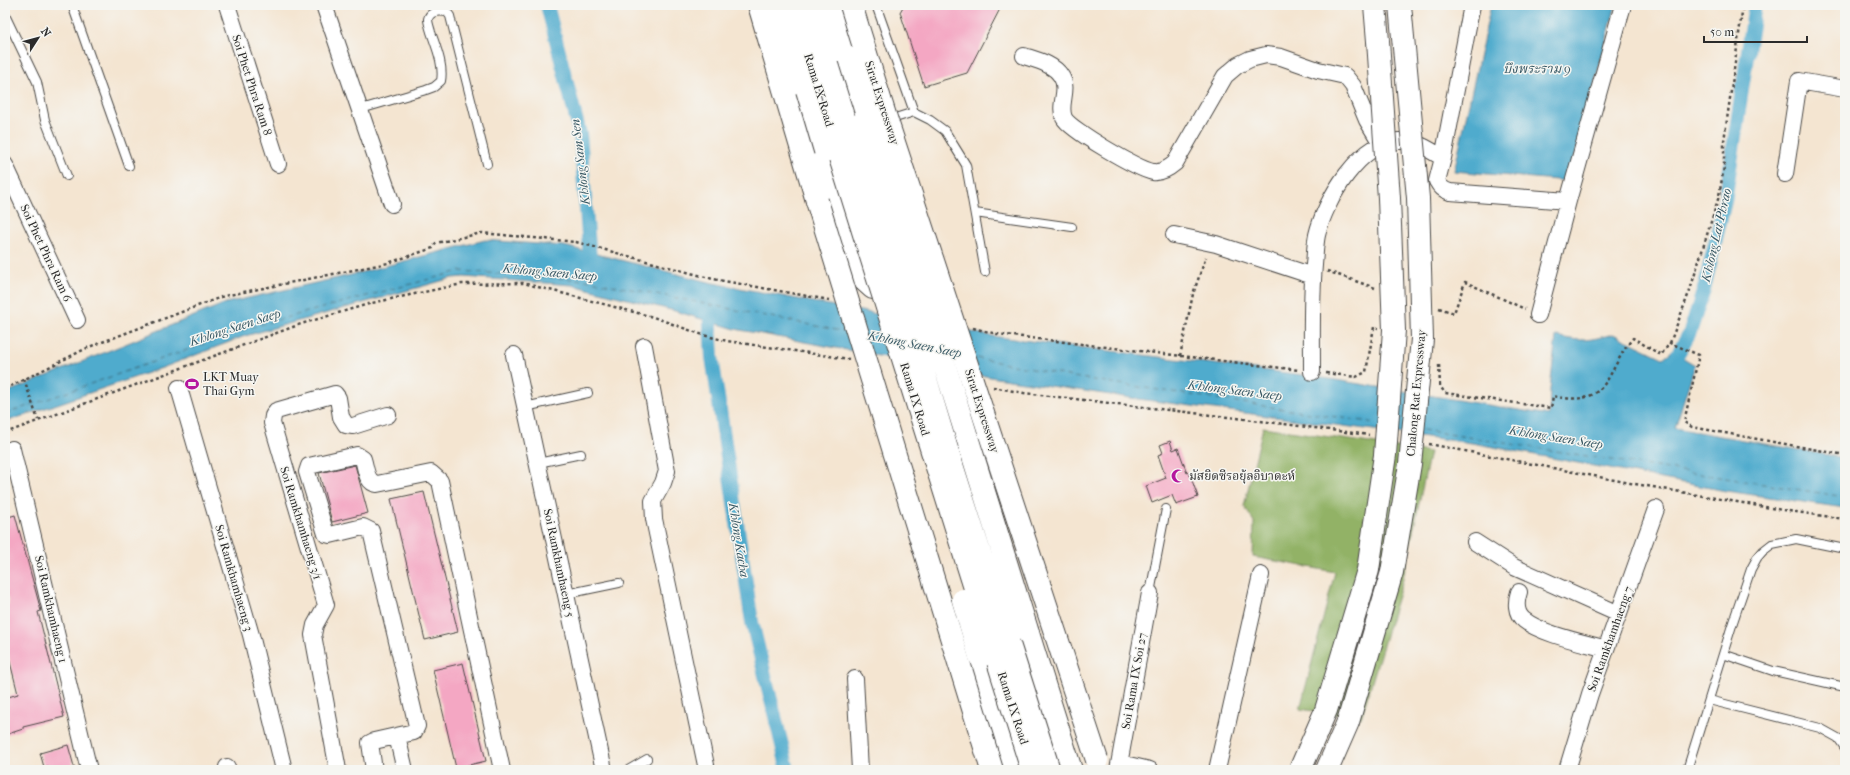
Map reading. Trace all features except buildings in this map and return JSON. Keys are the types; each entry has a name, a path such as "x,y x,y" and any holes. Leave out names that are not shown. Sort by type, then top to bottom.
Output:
{"main road":[{"path":"759,5 817,200 992,770"},
{"path":"780,5 788,63 853,270 873,288 890,289 910,280 923,268 925,252 886,121 857,36 839,5"},
{"name":"Rama IX Road","path":"780,5 1014,770"},
{"name":"Rama IX Road","path":"793,5 1032,770"},
{"name":"Rama IX Road","path":"812,5 946,446 1049,770"},
{"path":"832,5 1071,770"},
{"name":"Sirat Expressway","path":"851,5 889,127 1113,768"},
{"path":"1300,770 1326,710 1368,570 1385,455 1394,330 1389,198 1375,5"},
{"name":"Chalong Rat Expressway","path":"1327,770 1348,722 1392,572 1410,464 1421,355 1422,339 1418,198 1400,5"}],"street":[{"name":"Soi Phet Phra Ram 8","path":"227,5 278,164"},
{"path":"324,5 361,109 392,204"},
{"path":"1472,5 1443,158 1437,181 1445,190 1568,201"},
{"path":"1538,315 1568,201 1623,5"},
{"path":"1024,56 1053,67 1061,76 1065,97 1062,107 1064,118 1079,133 1135,164 1153,172 1168,169 1175,163 1225,76 1238,65 1250,59 1266,55 1282,57 1318,70 1344,76 1353,86 1368,120 1382,145"},
{"path":"1786,174 1799,81 1845,89"},
{"path":"1312,372 1313,276 1317,236 1328,204 1341,183 1356,164 1382,145 1396,141 1408,141 1422,146 1443,158"},
{"name":"Soi Phet Phra Ram 6","path":"5,165 77,320"},
{"path":"1174,235 1211,243 1313,276"},
{"path":"644,346 667,471 663,483 653,501 654,519 707,770"},
{"name":"Soi Ramkhamhaeng 5","path":"514,355 604,770"},
{"name":"Soi Ramkhamhaeng 3","path":"179,388 251,635 284,770"},
{"name":"Soi Ramkhamhaeng 3/1","path":"338,770 313,636 315,626 326,605 272,423 273,416 276,411 335,394 338,398 341,417 346,425 353,426 388,415"},
{"name":"Soi Ramkhamhaeng 1","path":"12,449 90,770"},
{"path":"374,770 370,743 414,732 417,726 371,532 364,526 330,535 326,534 307,472 309,466 357,455 362,457 369,481 373,484 431,473 440,481 502,770"},
{"name":"Soi Ramkhamhaeng 7","path":"1567,770 1606,649 1656,509"},
{"path":"1475,542 1514,567 1619,614"},
{"path":"1217,770 1261,575"},
{"path":"1520,592 1516,602 1519,614 1524,620 1541,630 1606,649"},
{"name":"Soi Rama IX Soi 27","path":"1113,768 1150,593"},
{"path":"854,679 860,770"},
{"path":"397,736 404,770"},
{"path":"1113,768 1150,770"}],"lane":[{"path":"72,5 129,166"},
{"path":"876,5 914,112 930,120 945,131 966,165 985,272"},
{"path":"361,109 426,90 434,87 441,81 442,75 439,59 428,21 431,14 436,12 447,12 450,16 457,43 486,164"},
{"path":"5,15 36,82 45,120 66,176"},
{"path":"886,121 914,112"},
{"path":"975,213 1072,226"},
{"path":"525,407 588,393"},
{"path":"538,463 581,454"},
{"path":"1150,593 1166,509"},
{"path":"1688,770 1723,654 1751,569 1763,550 1772,544 1796,539 1845,549"},
{"path":"566,594 619,583"},
{"path":"1723,654 1773,671 1845,687"},
{"path":"1709,700 1820,728 1838,738 1845,748"},
{"path":"628,770 647,759"}],"path":[{"path":"1445,393 1551,408 1553,396 1569,400 1581,399 1598,390 1605,384 1633,338 1661,355 1670,343 1690,290 1719,196 1724,167 1724,141 1743,5"},
{"path":"5,389 89,347 224,296 388,263 433,248 436,243 482,233 576,242 713,279 830,300"},
{"path":"1180,356 1193,294 1211,243"},
{"path":"5,433 301,324 372,303 462,284 523,283 653,317 703,335 727,341 852,360"},
{"path":"968,327 997,334 1356,377"},
{"path":"1670,343 1699,355 1684,422 1692,427 1845,454"},
{"path":"24,379 38,420"},
{"path":"993,387 1024,393 1245,418 1370,436"},
{"path":"1424,443 1645,486 1782,510 1845,519"}],"green space":[{"path":"1263,427 1430,452 1402,583 1361,718 1300,709 1335,572 1253,557 1254,522 1244,506"}],"water":[{"name":"บึงพระราม 9","path":"1491,5 1616,5 1568,181 1454,171"},
{"name":"Khlong Saen Saep","path":"485,240 564,246 713,283 998,337 1311,376 1549,415 1550,389 1556,336 1584,340 1613,334 1663,358 1672,351 1695,365 1675,428 1845,458 1845,508 1726,491 1472,443 1131,398 996,378 735,329 675,311 572,285 464,277 452,278 245,336 162,368 5,422 5,393 226,303 351,275"}],"waterway":[{"name":"Khlong Sam Sen","path":"547,5 580,134 591,272"},
{"name":"Khlong Lat Phrao","path":"1669,370 1690,332 1704,289 1725,201 1755,5"},
{"name":"Khlong Kacha","path":"709,306 712,357 752,622 788,770"}],"ferry route":[{"path":"5,414 255,326 460,271 586,280 846,332"},
{"path":"869,336 885,340"},
{"path":"977,358 1073,377 1376,423"},
{"path":"1423,430 1845,497"}],"place":[{"name":"LKT Muay Thai Gym","path":"192,384"},
{"name":"มัสยิดซีรอยุ้ลอิบาดะห์","path":"1178,476"}]}
